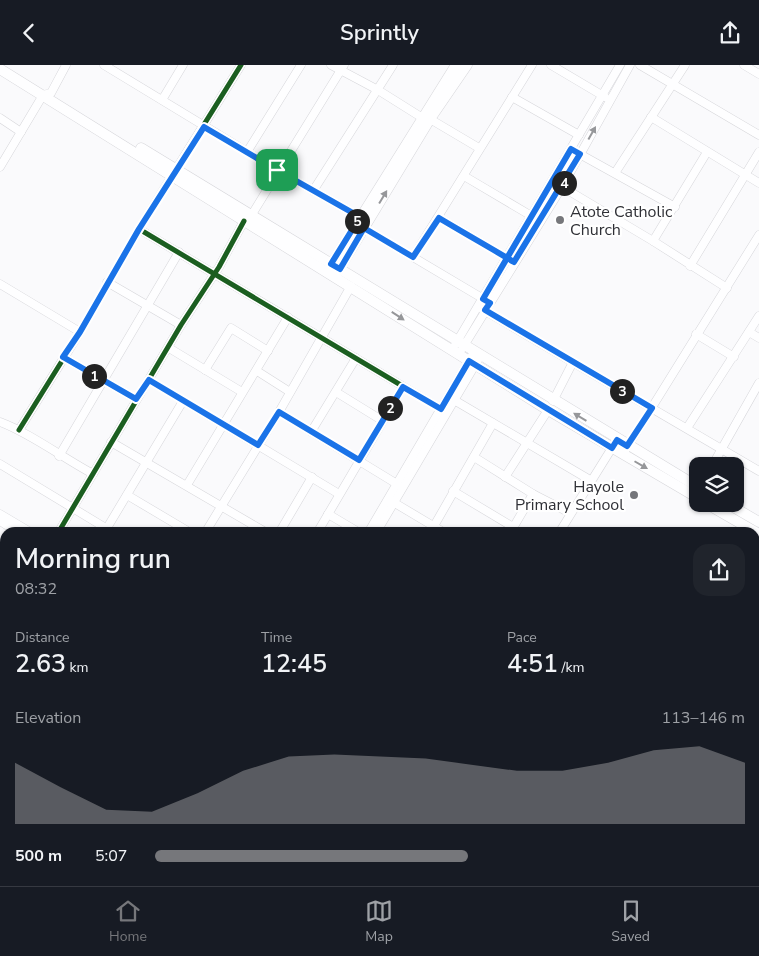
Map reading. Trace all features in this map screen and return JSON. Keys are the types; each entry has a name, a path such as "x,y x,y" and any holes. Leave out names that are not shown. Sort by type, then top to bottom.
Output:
{"main road":[{"path":"6,65 47,94"},
{"path":"333,270 364,228 456,65"},
{"path":"333,270 360,217 426,118 466,65"},
{"path":"0,69 47,94 689,489"},
{"path":"333,270 351,286 458,348"},
{"path":"721,512 747,527"},
{"path":"742,512 759,522"}],"street":[{"path":"0,167 66,65"},
{"path":"104,65 204,127 360,217"},
{"path":"118,73 124,65"},
{"path":"162,100 183,65"},
{"path":"19,430 80,332 139,229 241,65"},
{"path":"247,152 300,65"},
{"path":"331,65 343,68 479,148"},
{"path":"313,191 393,65"},
{"path":"413,257 439,218 479,148 532,65"},
{"path":"551,65 610,100"},
{"path":"487,301 507,257 553,182 620,65"},
{"path":"458,348 562,187 630,65"},
{"path":"640,65 759,135"},
{"path":"615,173 685,65"},
{"path":"744,65 759,74"},
{"path":"62,527 181,325 215,274 277,170 343,68"},
{"path":"512,97 579,135"},
{"path":"651,117 759,183"},
{"path":"0,118 21,132"},
{"path":"571,149 675,207"},
{"path":"653,241 707,152"},
{"path":"690,266 759,152"},
{"path":"464,176 540,221"},
{"path":"553,182 653,241 727,288"},
{"path":"439,218 514,262"},
{"path":"364,228 487,301"},
{"path":"139,229 441,409"},
{"path":"625,450 759,235"},
{"path":"59,456 179,252"},
{"path":"108,282 181,325"},
{"path":"0,285 80,332"},
{"path":"208,527 279,412 351,286"},
{"path":"482,309 759,471"},
{"path":"687,428 759,316"},
{"path":"187,485 288,317"},
{"path":"206,370 231,327 268,351"},
{"path":"749,332 759,338"},
{"path":"696,334 734,357"},
{"path":"169,348 242,392"},
{"path":"63,357 136,399"},
{"path":"311,432 356,358"},
{"path":"379,527 454,401 475,359"},
{"path":"372,527 441,409 475,359"},
{"path":"505,477 551,405 573,362"},
{"path":"257,371 290,392"},
{"path":"149,380 222,425 340,493"},
{"path":"717,457 759,383"},
{"path":"320,527 403,387"},
{"path":"336,392 383,421"},
{"path":"112,527 127,495 183,401"},
{"path":"454,401 590,480"},
{"path":"279,412 397,484"},
{"path":"0,422 19,430 59,456 93,474"},
{"path":"433,527 494,423"},
{"path":"111,442 257,527"},
{"path":"562,527 590,480 615,444"},
{"path":"474,457 533,494 570,513"},
{"path":"0,464 106,527"},
{"path":"283,527 312,477"},
{"path":"453,491 507,527"},
{"path":"513,527 533,494"},
{"path":"127,495 181,527"},
{"path":"394,502 429,527"},
{"path":"0,514 22,527"},
{"path":"328,514 350,527"}],"cycle path":[{"path":"19,430 80,332 139,229 241,65"},
{"path":"62,527 181,325 219,267 244,221"},
{"path":"139,229 441,409"}],"place":[{"name":"Atote Catholic Church","path":"560,220"},
{"name":"Hayole Primary School","path":"634,495"}],"route":[{"path":"277,170 204,127 172,175 80,332 63,357 136,399 149,380 258,445 279,412 359,460 403,387 441,409 469,361 612,448 617,440 627,446 652,408 485,310 490,303 483,299 507,257 553,182 571,149 580,154 562,187 514,262 507,257 439,218 413,257 364,228 340,269 331,264 360,217 277,170"}]}
